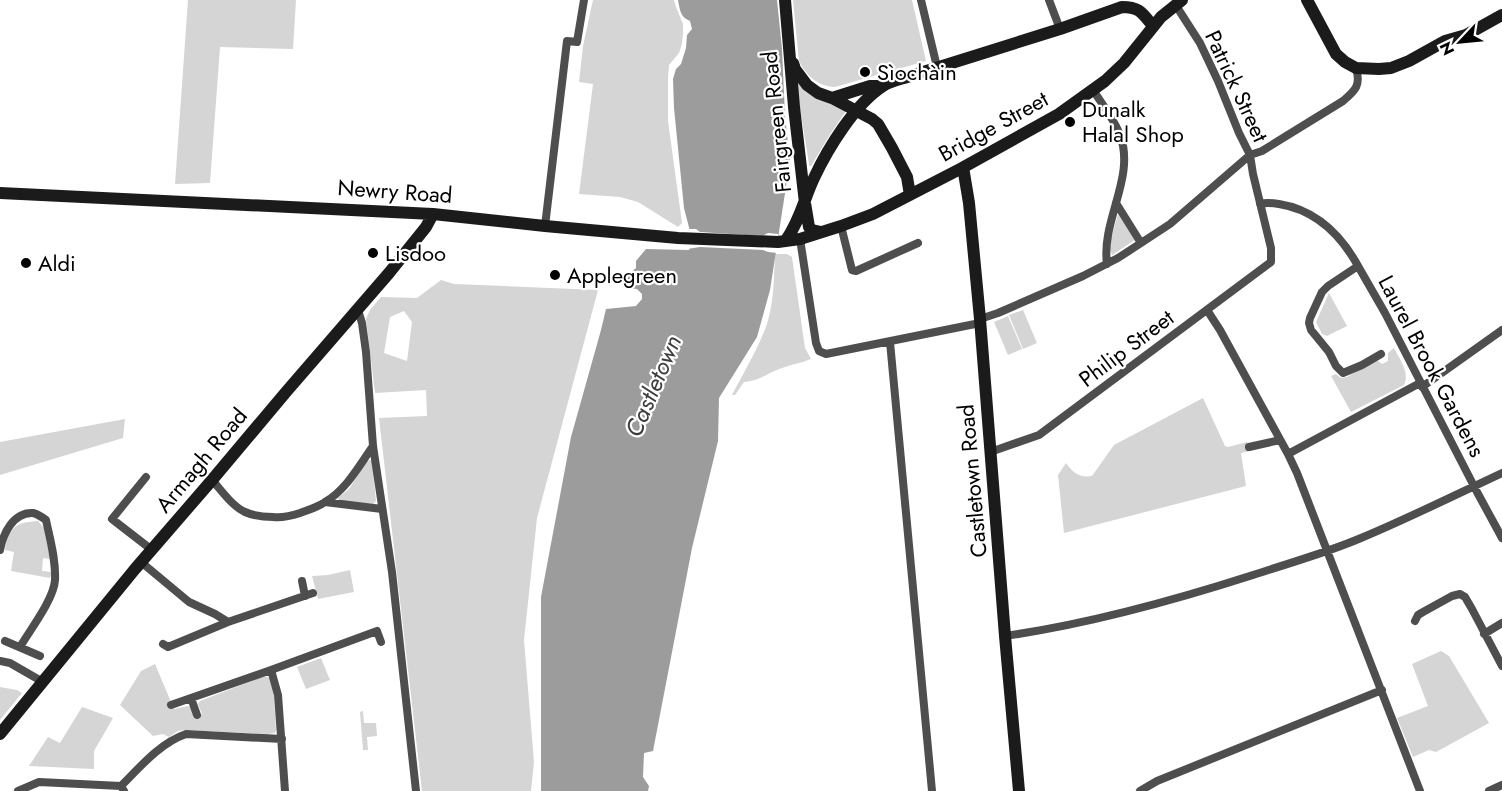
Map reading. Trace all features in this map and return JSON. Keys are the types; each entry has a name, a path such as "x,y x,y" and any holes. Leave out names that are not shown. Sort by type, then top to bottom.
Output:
{"main road":[{"name":"Fairgreen Road","path":"786,0 804,203 809,227 821,232"},
{"path":"1307,0 1336,54 1356,68 1391,68 1409,62 1445,41 1466,35 1502,15"},
{"name":"Bridge Street","path":"800,239 873,214 1059,114 1093,90 1124,63 1153,26 1179,2"},
{"path":"832,98 870,86 883,86 1122,8 1133,7 1153,26"},
{"path":"1330,41 1350,58 1369,68"},
{"path":"790,51 795,69 807,85 818,93 872,119 884,132 907,177 910,195"},
{"path":"782,241 796,224 814,178 839,133 867,100 883,86"},
{"name":"Castletown Road","path":"962,168 969,203 980,321 1018,791"},
{"name":"Newry Road","path":"0,193 433,214 678,238 782,241 800,239"},
{"name":"Armagh Road","path":"0,734 141,562 389,273 426,227 433,214"}],"street":[{"path":"545,226 567,41 577,42 584,0"},
{"path":"921,0 937,67"},
{"path":"1049,0 1060,29"},
{"name":"Patrick Street","path":"1179,2 1218,81 1250,155 1271,248 1271,257"},
{"path":"800,239 819,351 826,354 980,321 1107,264 1170,224 1250,155 1262,151 1354,92 1358,82 1356,68"},
{"path":"1093,90 1120,135 1125,165 1109,226 1107,264"},
{"path":"1260,204 1266,202 1285,205 1315,217 1339,237 1358,266"},
{"path":"1116,203 1141,243"},
{"path":"841,226 852,270 918,243"},
{"name":"Philip Street","path":"991,450 1040,435 1267,266 1271,262 1271,257"},
{"name":"Laurel Brook Gardens","path":"1381,354 1343,373 1311,330 1310,318 1322,292 1358,266 1385,313 1502,538"},
{"path":"358,310 366,352 373,446 392,572 416,791"},
{"path":"1207,310 1297,473 1420,791"},
{"path":"1288,454 1421,385 1502,330"},
{"path":"890,342 932,791"},
{"path":"1249,447 1280,440"},
{"path":"212,480 244,512 280,518 325,502 350,479 373,446"},
{"path":"1005,636 1087,622 1132,610 1195,593 1327,550 1360,539 1502,473"},
{"path":"147,477 112,519 152,550"},
{"path":"325,502 382,509"},
{"path":"0,550 5,533 15,519 23,514 35,513 46,520 52,548 55,581 46,606 20,647"},
{"path":"141,562 189,602 228,622"},
{"path":"163,644 168,647 228,622 309,594 302,581"},
{"path":"1415,621 1422,612 1452,596 1461,594 1472,609 1502,666"},
{"path":"1484,634 1502,624"},
{"path":"171,705 378,631 381,642"},
{"path":"5,640 40,656"},
{"path":"0,661 10,663 43,681"},
{"path":"272,669 278,695 285,791"},
{"path":"1140,791 1188,768 1382,690"},
{"path":"191,698 197,716"},
{"path":"18,791 31,788 39,782 122,789 156,752 175,737 186,734 282,739"},
{"path":"1489,791 1502,785"}],"shaded area":[{"path":"188,0 296,0 293,49 220,47 210,183 175,184"},
{"path":"593,0 674,0 683,24 682,44 679,53 669,65 668,78 668,121 682,223 678,227 638,202 620,197 579,194 593,84 579,82 583,46"},
{"path":"793,0 912,0 926,61 835,87 823,85 809,76 799,61"},
{"path":"795,77 846,111 811,166 809,166"},
{"path":"1118,214 1135,240 1112,255 1109,246"},
{"path":"775,254 787,254 792,257 805,348 811,359 744,382 735,395 732,395 767,324 774,281"},
{"path":"441,280 454,284 598,290 537,518 524,640 534,762 531,791 422,791 379,418 427,416 426,390 375,393 366,319 381,297 417,298","holes":["404,311 412,322 407,361 384,353 390,317"]},
{"path":"1329,293 1347,326 1327,336 1322,334 1316,322"},
{"path":"1023,310 1037,343 1023,349 1009,315"},
{"path":"1008,316 1022,349 1008,355 994,322"},
{"path":"1394,348 1405,371 1404,385 1351,412 1331,376 1336,374 1341,378 1347,377 1376,359 1382,364 1388,361 1388,353"},
{"path":"1203,398 1225,446 1247,442 1251,451 1241,453 1246,486 1064,533 1058,475 1066,463 1077,474 1092,476 1114,445"},
{"path":"125,419 123,438 0,475 0,442"},
{"path":"367,461 372,461 376,501 373,504 339,501 338,498 349,489"},
{"path":"38,521 44,528 50,559 43,558 42,571 52,572 50,578 11,571 14,552 5,550 8,536 14,528 24,523"},
{"path":"350,570 354,592 318,599 312,576"},
{"path":"1441,651 1449,656 1489,723 1436,752 1429,750 1413,757 1397,718 1428,706 1412,664"},
{"path":"321,658 330,680 306,689 297,667"},
{"path":"155,664 174,709 191,707 194,717 202,714 198,704 200,701 264,676 270,678 273,682 275,733 184,730 169,737 163,734 153,736 120,705 141,671"},
{"path":"0,687 22,693 0,720"},
{"path":"82,707 113,718 94,751 94,769 29,766 48,737 60,743"},
{"path":"363,711 364,723 376,723 377,736 367,737 368,750 363,750 360,712"}],"water":[{"name":"Castletown","path":"678,0 777,0 790,161 770,290 757,337 719,398 718,441 692,548 653,751 644,753 643,777 649,786 648,791 541,791 541,597 571,437 606,309 636,306 642,299 642,294 637,289 627,288 623,282 636,268 636,261 646,249 689,250 692,239 684,208 673,79 676,69 681,64 687,35 692,29 690,21 681,13"}],"pier":[{"path":"687,229 762,236 768,233 778,234 778,253 763,250 678,248 687,247 689,239"}],"place":[{"name":"Sìochàin","path":"865,72"},
{"name":"Dunalk Halal Shop","path":"1070,122"},
{"name":"Lisdoo","path":"373,253"},
{"name":"Aldi","path":"26,263"},
{"name":"Applegreen","path":"555,275"}]}
